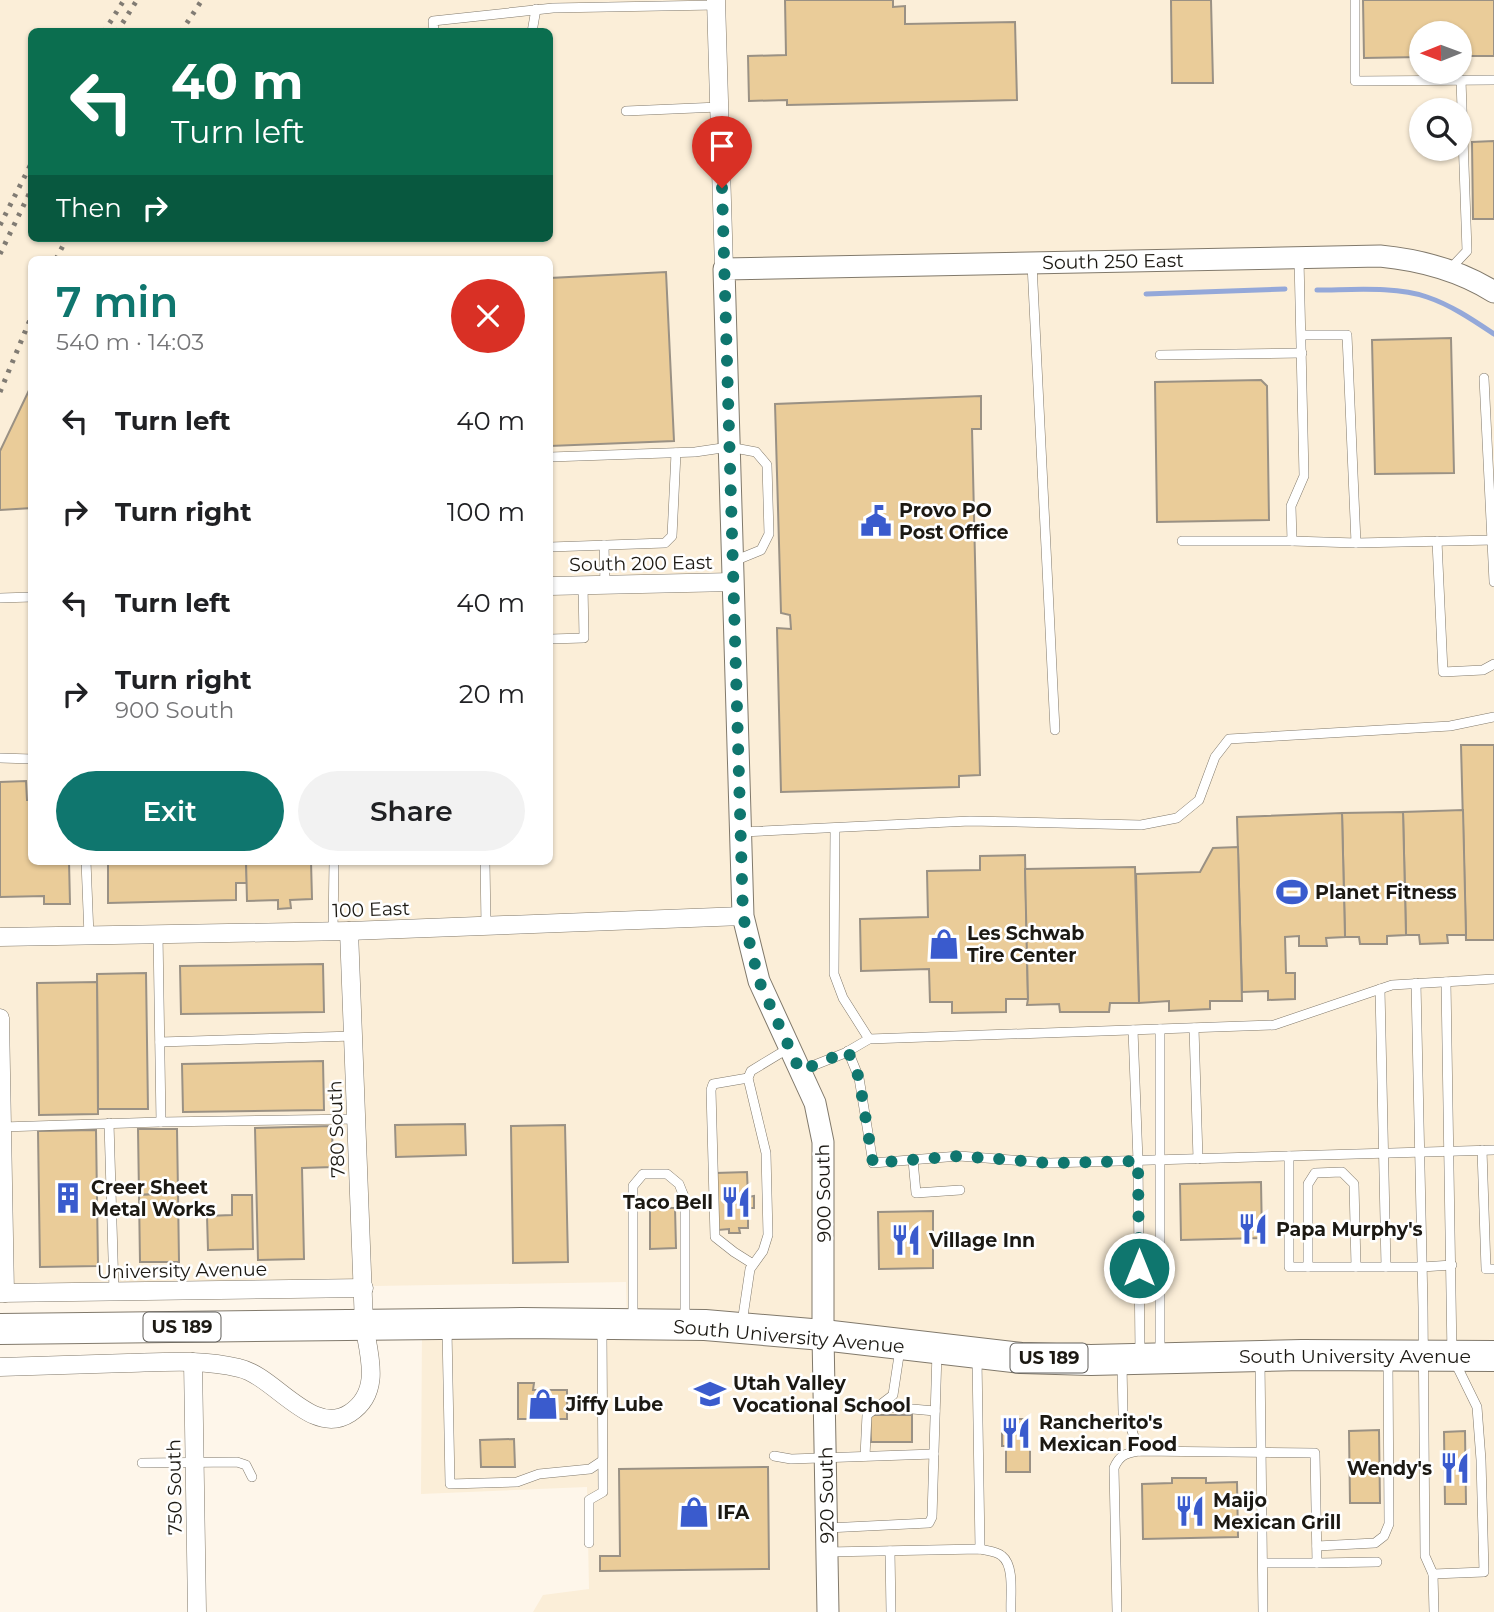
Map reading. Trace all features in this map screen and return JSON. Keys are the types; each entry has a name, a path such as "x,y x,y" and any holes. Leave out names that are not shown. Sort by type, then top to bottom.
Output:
{"highway":[{"name":"South University Avenue","path":"0,1329 447,1324 685,1325 823,1335 1021,1358 1494,1356"}],"street":[{"path":"716,2 724,268"},
{"name":"South 250 East","path":"724,268 1380,256 1407,259 1449,270 1494,292"},
{"name":"900 South","path":"724,268 743,916 759,981 815,1103 823,1142 823,1335"},
{"name":"South 200 East","path":"553,586 605,585 732,572"},
{"name":"100 East","path":"0,937 341,931 743,916"},
{"name":"780 South","path":"341,931 354,1036 364,1325"},
{"path":"0,1018 2,1293"},
{"name":"University Avenue","path":"2,1293 364,1288"},
{"path":"0,1367 218,1363 244,1368 267,1381 312,1416 328,1418 349,1414 363,1401 372,1377 364,1325"},
{"name":"920 South","path":"823,1335 828,1612"},
{"name":"750 South","path":"193,1362 197,1612"}],"lane":[{"path":"1354,0 1355,82 1409,81"},
{"path":"434,28 433,21 536,9 716,2"},
{"path":"533,28 536,9"},
{"path":"1472,80 1494,80"},
{"path":"1449,270 1467,251 1461,84"},
{"path":"626,111 719,107"},
{"path":"1292,541 1291,506 1304,476 1299,257"},
{"path":"1031,262 1055,730"},
{"path":"1302,335 1347,335 1356,543"},
{"path":"1160,355 1302,353"},
{"path":"1484,378 1494,582"},
{"path":"553,457 676,453 729,447 756,452 767,465 769,534 761,550 732,572"},
{"path":"553,547 665,543 670,540 676,453"},
{"path":"1182,541 1356,543 1493,540"},
{"path":"1437,541 1443,673 1483,670 1494,664"},
{"path":"604,545 605,585"},
{"path":"553,639 584,638 583,585"},
{"path":"0,598 28,597"},
{"path":"740,832 970,821 1141,825 1177,818 1199,800 1215,757 1228,739 1450,726 1494,717"},
{"path":"0,758 28,758"},
{"path":"835,828 834,974 843,998 869,1039"},
{"path":"86,865 89,936"},
{"path":"334,865 341,931"},
{"path":"485,865 486,926"},
{"path":"158,934 161,1122"},
{"path":"800,1071 869,1039 1274,1026 1392,985 1494,979"},
{"path":"1434,1612 1433,1574 1424,1556 1438,1356 1452,1265 1446,982"},
{"path":"1416,984 1422,1267 1438,1356 1477,1407 1485,1572 1470,1575 1433,1574"},
{"path":"1380,989 1386,1267"},
{"path":"1194,1028 1198,1159"},
{"path":"1139,1451 1123,1413 1140,1359 1161,1268 1160,1029"},
{"path":"1133,1030 1138,1161 1140,1359"},
{"path":"160,1042 354,1036"},
{"path":"741,1328 750,1269 763,1251 768,1236 766,1153 748,1078 751,1072 789,1047"},
{"path":"848,1051 859,1078 873,1163 959,1156 1050,1163 1494,1150"},
{"path":"748,1078 713,1084 710,1090 715,1237 753,1264"},
{"path":"2,1127 357,1119"},
{"path":"109,1123 114,1291"},
{"path":"1482,1150 1486,1269 1494,1269"},
{"path":"1289,1156 1289,1267 1452,1265"},
{"path":"914,1160 916,1192 960,1190"},
{"path":"1308,1267 1308,1184 1315,1173 1342,1172 1354,1184 1356,1267"},
{"path":"633,1325 633,1185 643,1174 667,1174 679,1184 685,1199 685,1325"},
{"path":"1139,1268 1161,1268"},
{"path":"447,1324 450,1483 517,1482 539,1474 590,1469 602,1461"},
{"path":"589,1543 589,1500 604,1492 602,1325"},
{"path":"865,1456 867,1415 893,1395 901,1345"},
{"path":"827,1528 929,1523 932,1517 937,1349"},
{"path":"977,1353 980,1549"},
{"path":"1317,1546 1375,1543 1384,1536 1389,1524 1388,1355"},
{"path":"1260,1356 1263,1612"},
{"path":"878,1406 935,1411"},
{"path":"1117,1612 1114,1468 1118,1459 1127,1452 1315,1452 1317,1563"},
{"path":"774,1456 791,1459 934,1454"},
{"path":"142,1463 237,1462 246,1465 252,1477"},
{"path":"827,1552 980,1549 1000,1553 1006,1559 1010,1572 1011,1612"},
{"path":"890,1551 891,1612"},
{"path":"1263,1563 1377,1562"}],"shaded area":[{"path":"0,0 1494,0 1494,1612 533,1612 543,1595 589,1589 587,1487 421,1494 422,1324 627,1321 626,1282 0,1292"}],"building":[{"path":"785,0 893,0 893,7 905,6 905,24 1015,22 1017,100 787,105 787,100 749,101 748,56 786,55"},
{"path":"1171,0 1211,0 1213,83 1172,83"},
{"path":"1363,0 1494,0 1494,56 1472,56 1472,21 1409,21 1409,57 1364,58"},
{"path":"1494,141 1494,219 1473,219 1472,142"},
{"path":"666,272 674,441 553,446 553,278"},
{"path":"1451,338 1454,473 1375,474 1372,340"},
{"path":"1261,380 1267,386 1269,520 1157,522 1155,382"},
{"path":"28,392 28,508 0,510 0,451"},
{"name":"Provo PO Post Office","path":"981,396 981,429 972,429 980,775 959,776 959,787 781,792 777,628 791,629 790,615 781,613 775,404"},
{"path":"1461,745 1494,745 1494,940 1466,940"},
{"path":"26,781 28,865 69,865 70,904 44,904 44,896 0,897 0,782"},
{"path":"1463,810 1466,935 1447,935 1448,943 1420,944 1419,935 1406,935 1403,812"},
{"path":"1403,812 1406,935 1387,936 1387,944 1360,944 1359,937 1345,937 1342,813"},
{"name":"Planet Fitness","path":"1342,813 1345,937 1326,938 1327,946 1299,946 1299,936 1285,937 1286,973 1295,973 1295,999 1268,1000 1268,991 1242,992 1237,817"},
{"path":"1238,847 1242,1001 1210,1001 1210,1009 1169,1011 1169,1001 1139,1003 1136,874 1200,872 1213,848"},
{"name":"Les Schwab Tire Center","path":"1025,855 1028,999 1006,999 1006,1012 952,1013 952,1002 930,1002 929,969 861,971 860,919 928,917 927,871 980,870 980,856"},
{"path":"108,865 246,865 247,883 236,883 236,900 108,903"},
{"path":"246,865 311,865 312,899 290,900 291,908 278,909 278,900 247,901"},
{"path":"1135,867 1139,1003 1110,1003 1109,1012 1060,1012 1059,1004 1027,1005 1025,869"},
{"path":"323,964 324,1012 181,1014 180,966"},
{"path":"146,973 148,1109 98,1109 97,974"},
{"path":"97,982 98,1114 39,1115 37,983"},
{"path":"323,1061 324,1110 183,1112 182,1064"},
{"path":"465,1124 466,1155 396,1157 395,1125"},
{"path":"565,1125 568,1262 513,1263 511,1126"},
{"path":"332,1126 333,1167 302,1168 304,1259 258,1260 255,1128"},
{"path":"138,1129 177,1129 178,1193 139,1195"},
{"name":"Creer Sheet Metal Works","path":"96,1130 98,1266 40,1267 38,1131"},
{"name":"Taco Bell","path":"747,1172 748,1197 754,1196 754,1208 748,1208 748,1228 739,1228 740,1233 729,1233 729,1229 718,1230 716,1173"},
{"path":"1261,1182 1262,1238 1181,1240 1180,1184"},
{"path":"178,1193 179,1262 140,1262 139,1195"},
{"path":"232,1195 252,1195 253,1249 208,1250 207,1216 232,1215"},
{"path":"650,1208 675,1208 676,1248 650,1249"},
{"name":"Village Inn","path":"933,1211 933,1268 879,1269 878,1212"},
{"name":"Jiffy Lube","path":"518,1383 534,1383 533,1390 567,1390 567,1419 518,1419"},
{"path":"870,1415 912,1415 912,1442 871,1442"},
{"name":"Rancherito's Mexican Food","path":"1002,1419 1030,1419 1030,1472 1006,1472"},
{"path":"1379,1430 1380,1503 1350,1503 1349,1431"},
{"name":"Wendy's","path":"1465,1431 1466,1504 1445,1504 1444,1432"},
{"name":"Jiffy Lube","path":"514,1439 515,1467 481,1467 480,1440"},
{"name":"IFA","path":"768,1467 769,1569 600,1571 600,1556 620,1556 619,1469"},
{"name":"Maijo Mexican Grill","path":"1172,1478 1206,1478 1206,1483 1237,1482 1238,1537 1143,1539 1142,1484 1172,1483"}],"waterway":[{"path":"1146,294 1285,289"},
{"path":"1317,290 1373,289 1415,294 1436,300 1494,334"}],"railway":[{"path":"106,28 124,0"},
{"path":"120,28 137,0"},
{"path":"184,28 202,0"},
{"path":"0,225 28,170"},
{"path":"0,254 28,196"},
{"path":"58,256 65,242"},
{"path":"0,392 28,325"}],"place":[{"name":"Provo PO Post Office","path":"876,521"},
{"name":"Planet Fitness","path":"1292,892"},
{"name":"Les Schwab Tire Center","path":"944,944"},
{"name":"Creer Sheet Metal Works","path":"68,1198"},
{"name":"Taco Bell","path":"736,1202"},
{"name":"Papa Murphy's","path":"1253,1229"},
{"name":"Village Inn","path":"906,1240"},
{"name":"Utah Valley Vocational School","path":"710,1394"},
{"name":"Jiffy Lube","path":"543,1404"},
{"name":"Rancherito's Mexican Food","path":"1016,1433"},
{"name":"Wendy's","path":"1455,1468"},
{"name":"Maijo Mexican Grill","path":"1190,1511"},
{"name":"IFA","path":"694,1512"}],"route":[{"path":"722,188 743,916 759,981 800,1071 848,1051 859,1078 873,1163 959,1156 1050,1163 1138,1161 1139,1268"}]}
